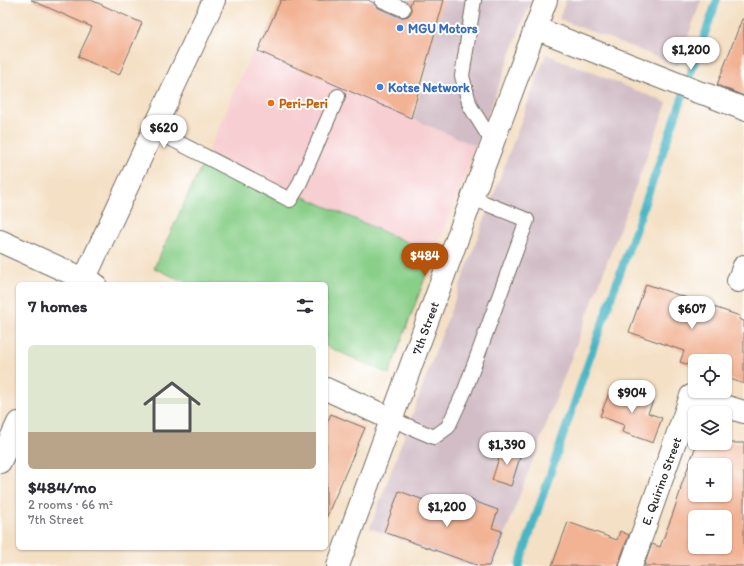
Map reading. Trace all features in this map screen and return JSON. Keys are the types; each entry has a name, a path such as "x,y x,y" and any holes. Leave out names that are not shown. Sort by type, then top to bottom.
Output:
{"street":[{"path":"0,241 87,282 154,130 214,0"},
{"name":"7th Street","path":"338,566 546,0"},
{"path":"535,28 671,82 744,109"},
{"path":"328,390 391,419"},
{"name":"E. Quirino Street","path":"631,566 691,396 744,412"},
{"path":"0,462 16,427"}],"lane":[{"path":"382,0 403,9"},
{"path":"474,0 462,76 470,106 493,143"},
{"path":"154,130 290,200 298,187 338,96"},
{"path":"391,419 434,437 448,427 465,390 522,235 527,220 472,198"}],"shaded area":[{"path":"296,0 531,0 476,146 413,119 430,56"},
{"path":"566,0 701,0 678,65 559,19"},
{"path":"253,50 476,146 434,254 207,154"},
{"path":"546,54 667,103 493,566 472,566 370,528"}],"green space":[{"path":"207,154 434,254 389,374 328,347 328,282 185,282 154,268"}],"building":[{"path":"31,0 91,0 142,23 119,75 78,57 92,27"},
{"name":"Kotse Network","path":"281,0 368,0 379,8 400,17 404,17 411,13 410,5 412,0 444,0 411,118 258,51"},
{"path":"742,19 744,19 744,96 717,85"},
{"path":"646,284 740,316 739,319 744,321 744,384 732,380 732,354 688,354 688,365 680,362 684,351 629,332"},
{"path":"612,386 653,401 648,413 662,418 653,443 622,432 624,425 600,416"},
{"path":"331,414 365,428 328,513 328,421"},
{"path":"732,443 744,443 744,566 644,566 652,544 660,547 688,467 688,502 732,502 732,458 691,458 694,450 732,450"},
{"path":"503,445 522,451 511,486 492,480"},
{"path":"399,491 454,511 460,496 498,510 492,528 502,531 489,566 479,566 384,532"},
{"path":"568,522 617,540 620,531 629,535 619,562 619,566 552,566"}],"waterway":[{"path":"519,566 582,380 717,0"}],"place":[{"name":"MGU Motors","path":"400,28"},
{"name":"Kotse Network","path":"380,87"},
{"name":"Peri-Peri","path":"271,103"}]}
